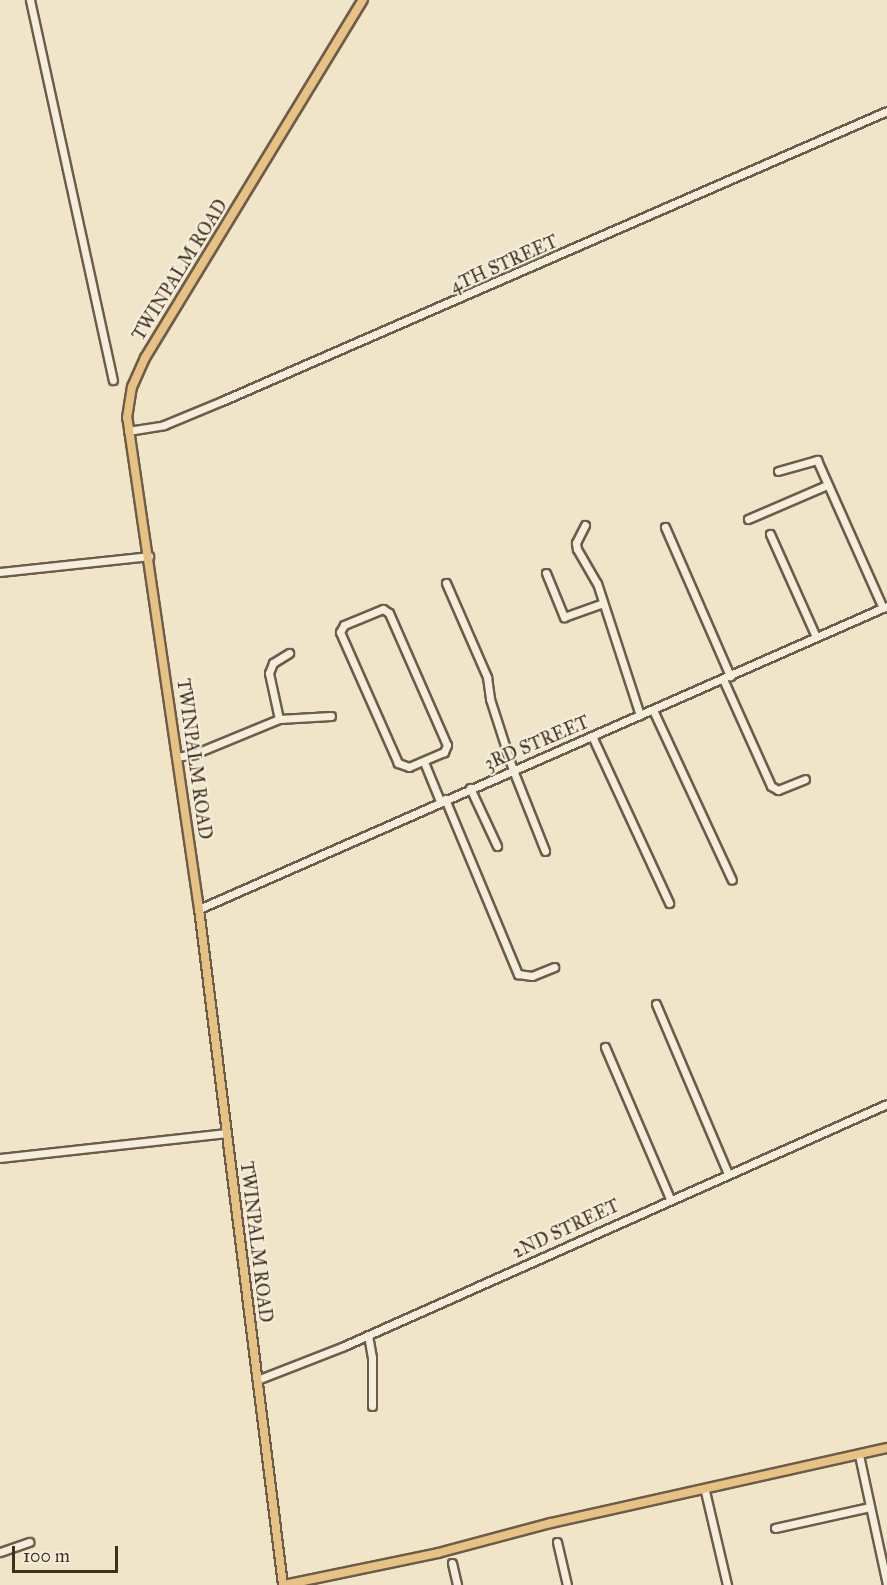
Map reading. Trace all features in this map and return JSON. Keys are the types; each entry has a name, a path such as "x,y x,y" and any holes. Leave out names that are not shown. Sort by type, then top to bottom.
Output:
{"main road":[{"name":"TWINPALM ROAD","path":"283,1585 199,909 149,556 128,430 132,387 145,358 363,0"},
{"path":"283,1585 887,1448"}],"street":[{"path":"30,0 113,380"},
{"name":"4TH STREET","path":"128,430 164,425 887,111"},
{"path":"778,471 815,458 885,607"},
{"path":"748,519 827,485"},
{"path":"585,525 576,543 577,549 603,603 640,715"},
{"path":"665,527 771,786 778,790 805,779"},
{"path":"770,534 816,637"},
{"path":"0,572 149,556"},
{"path":"546,573 564,617 603,603"},
{"path":"446,583 488,677 489,699 513,770 545,851"},
{"name":"3RD STREET","path":"199,909 885,607"},
{"path":"383,609 389,613 447,745 444,752 424,762 400,766 340,632 344,625 383,609"},
{"path":"279,719 269,673 273,663 290,653"},
{"path":"653,710 732,880"},
{"path":"177,757 194,754 279,719 331,716"},
{"path":"592,736 669,903"},
{"path":"424,762 443,800 518,974 531,976 554,967"},
{"path":"470,788 496,846"},
{"path":"656,1004 728,1174"},
{"path":"605,1047 670,1198"},
{"name":"2ND STREET","path":"257,1380 368,1335 670,1198 887,1104"},
{"path":"0,1158 226,1133"},
{"path":"368,1335 372,1406"},
{"path":"859,1455 887,1585"},
{"path":"705,1491 727,1585"},
{"path":"775,1527 870,1507"},
{"path":"0,1552 29,1542"},
{"path":"557,1542 567,1585"},
{"path":"452,1563 457,1585"}]}
